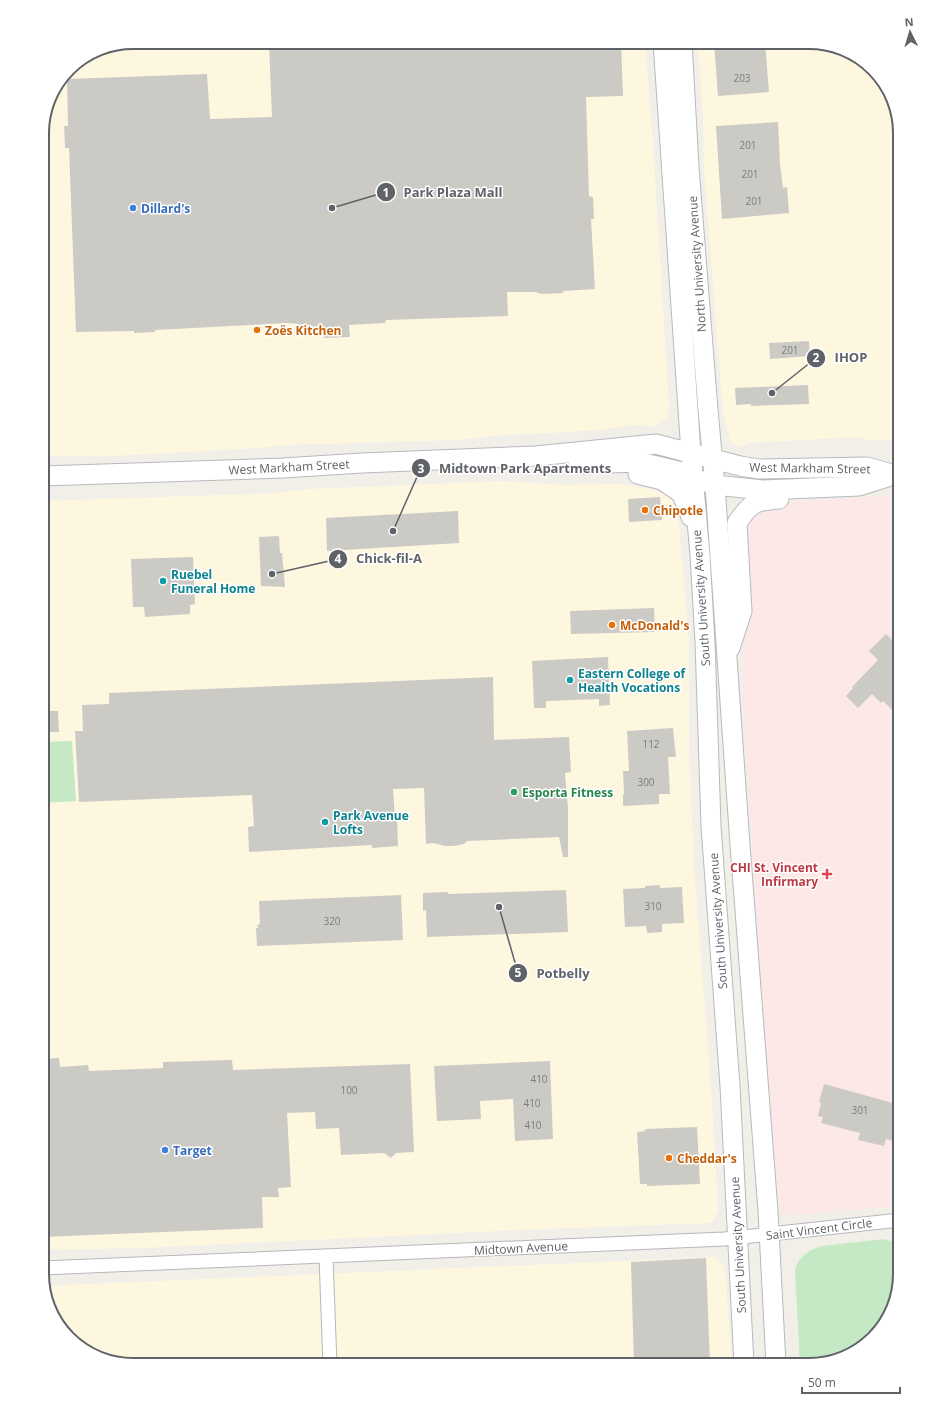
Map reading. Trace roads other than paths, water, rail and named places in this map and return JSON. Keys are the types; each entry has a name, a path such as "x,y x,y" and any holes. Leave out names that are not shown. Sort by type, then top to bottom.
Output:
{"main road":[{"name":"North University Avenue","path":"663,49 692,478"},
{"name":"North University Avenue","path":"682,49 689,167 715,485"},
{"name":"West Markham Street","path":"49,476 283,468 362,463 536,456 656,444 712,459 759,469 867,467 893,473"},
{"name":"West Markham Street","path":"536,456 562,464 640,462 678,471 692,478 715,485 763,490 859,486 893,476"},
{"path":"600,464 662,480 681,494 687,506 699,543"},
{"name":"South University Avenue","path":"692,478 699,543 705,642 711,826 730,1086 744,1358"},
{"name":"South University Avenue","path":"715,485 770,1235 776,1358"},
{"path":"727,657 742,612 737,523 744,512 752,504 762,500 836,494 859,486"}],"street":[{"name":"Saint Vincent Circle","path":"738,1238 893,1221"},
{"name":"Midtown Avenue","path":"49,1268 326,1257 738,1238"},
{"path":"326,1257 330,1358"}],"place":[{"name":"Dillard's","path":"133,208"},
{"name":"Park Plaza Mall","path":"332,208"},
{"name":"Zoës Kitchen","path":"257,330"},
{"name":"IHOP","path":"772,393"},
{"name":"Chipotle","path":"645,510"},
{"name":"Midtown Park Apartments","path":"393,531"},
{"name":"Chick-fil-A","path":"272,574"},
{"name":"Ruebel Funeral Home","path":"163,581"},
{"name":"McDonald's","path":"612,625"},
{"name":"Eastern College of Health Vocations","path":"570,680"},
{"name":"Esporta Fitness","path":"514,792"},
{"name":"Park Avenue Lofts","path":"325,822"},
{"name":"CHI St. Vincent Infirmary","path":"827,874"},
{"name":"Potbelly","path":"499,907"},
{"name":"Target","path":"165,1150"},
{"name":"Cheddar's","path":"669,1158"}]}
